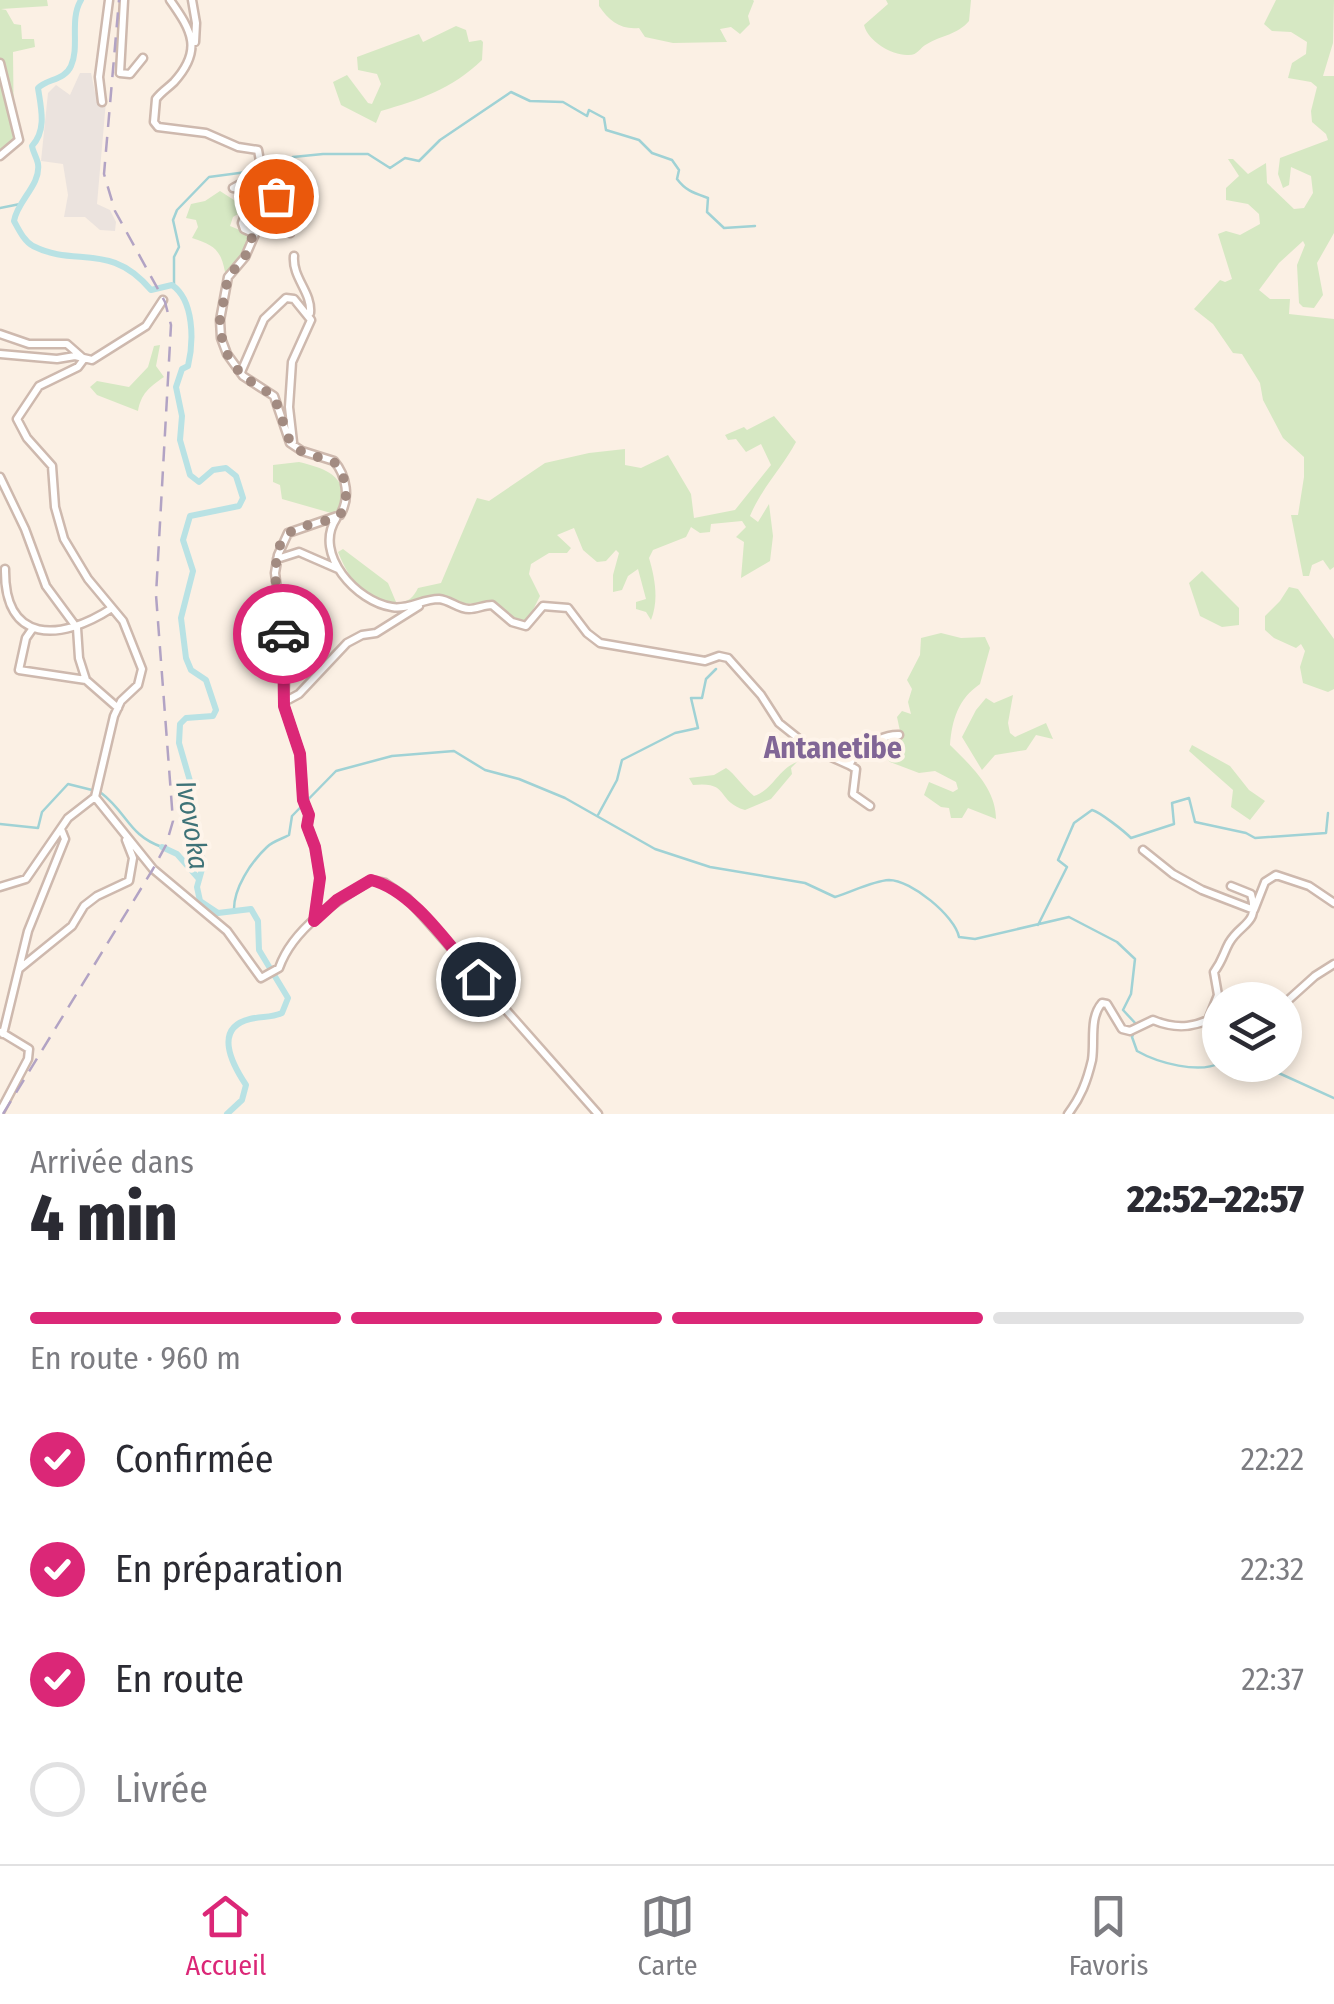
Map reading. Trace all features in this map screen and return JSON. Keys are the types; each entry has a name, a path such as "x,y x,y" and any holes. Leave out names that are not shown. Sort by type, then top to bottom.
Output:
{"street":[{"path":"102,102 99,77 108,0"},
{"path":"124,0 120,73 130,74 142,58"},
{"path":"170,0 187,26 193,48"},
{"path":"192,0 197,38 188,63 156,99 154,122 258,150 262,169 233,186 273,194 291,221 290,233"},
{"path":"0,63 19,140 0,156"},
{"path":"253,193 242,223 244,229 254,232"},
{"path":"280,202 254,232 245,257 228,277 220,320 222,338 227,354 240,372 274,396 286,436 295,448 325,457 339,466 346,482 345,504 332,525 330,542 339,569 357,590 382,605 398,608 428,600 447,600 466,609 492,605 520,626 531,623 543,606 568,608 591,637 606,646 705,661 719,656 728,658 761,695 778,723 809,747 856,769 853,794 870,806"},
{"path":"294,256 294,271 310,304 310,324 292,362 289,406 295,448"},
{"path":"240,372 264,319 275,307 290,298 310,314"},
{"path":"0,354 57,359 75,356 84,360 98,357 146,326 163,300"},
{"path":"0,334 29,344 67,344 84,360"},
{"path":"0,888 26,880 76,809 96,794 111,725 118,708 138,684 142,670 132,636 76,562 64,539 55,507 52,466 27,438 18,419 39,386 78,367 84,360"},
{"path":"0,477 46,586 77,628 79,658 86,680 118,708"},
{"path":"314,921 320,878 315,847 308,835 300,754 285,702 286,672 275,573 276,559 288,533 337,518"},
{"path":"276,559 299,552 339,569"},
{"path":"5,568 4,596 22,624 60,632 77,628 112,608"},
{"path":"285,702 298,694 348,643 376,633 428,600"},
{"path":"34,628 26,638 19,670 86,680"},
{"path":"849,765 861,752 858,745 875,742 882,735 899,735"},
{"path":"96,794 101,808 153,869 227,931 261,978 279,968 286,949 337,900 371,880 407,898 598,1114"},
{"path":"87,804 101,808"},
{"path":"18,970 72,926 84,906 129,882 133,858 119,826"},
{"path":"0,1112 28,1059 29,1049 2,1033 28,932 66,839 61,830"},
{"path":"1143,850 1173,874 1202,890 1254,910"},
{"path":"1216,982 1214,971 1226,957 1228,945 1248,925 1266,882 1276,875 1306,885 1334,903"},
{"path":"1231,886 1251,894 1254,910"},
{"path":"1302,988 1334,964"},
{"path":"1068,1114 1082,1096 1092,1057 1098,1006 1106,1004 1122,1029 1137,1028 1152,1020 1187,1027 1202,1023"}],"shaded area":[{"path":"80,73 91,73 95,92 106,101 97,204 110,210 116,222 115,231 100,230 85,217 64,217 68,195 63,164 41,161 48,93 56,85 70,95"}],"green space":[{"path":"0,0 47,0 48,6 1,9 6,10 14,24 21,25 22,39 34,39 35,47 13,52 14,144 0,154"},
{"path":"599,0 754,1 748,16 750,24 740,34 731,27 720,29 727,42 673,43 645,37 639,28 616,23 599,6"},
{"path":"886,0 971,0 969,21 914,54 901,54 875,42 864,25 888,4"},
{"path":"1276,0 1334,0 1333,43 1323,76 1334,76 1334,233 1317,263 1323,295 1314,308 1299,303 1297,265 1303,241 1279,263 1259,290 1270,299 1290,299 1289,314 1334,319 1334,567 1330,570 1323,560 1312,565 1309,576 1303,576 1291,515 1298,515 1304,457 1283,438 1263,400 1260,383 1242,354 1233,353 1213,324 1194,309 1220,280 1232,279 1218,234 1226,231 1240,235 1260,224 1259,214 1248,204 1226,200 1226,188 1239,176 1228,159 1248,174 1266,163 1267,183 1294,209 1304,208 1313,193 1311,176 1291,167 1289,185 1283,188 1278,174 1280,158 1328,140 1312,122 1317,87 1288,78 1292,63 1306,54 1307,42 1291,32 1272,31 1264,24"},
{"path":"456,26 466,30 469,42 483,42 482,60 459,79 422,98 381,111 376,123 341,105 333,82 347,75 372,104 381,84 377,74 358,70 357,57 419,34 423,42"},
{"path":"220,191 237,202 247,201 243,216 233,217 230,226 254,236 239,263 229,272 225,272 215,249 192,238 198,227 196,220 186,218 191,204"},
{"path":"160,345 156,366 164,377 146,391 138,411 97,395 90,387 97,381 129,387 148,367 154,346"},
{"path":"774,416 796,442 750,516 758,522 769,504 773,536 770,561 741,578 744,542 736,537 746,527 742,521 711,524 710,532 700,533 691,527 686,537 653,550 649,558 655,589 651,620 646,612 636,609 636,602 646,599 638,569 628,576 622,590 613,592 619,553 616,550 606,561 597,562 583,550 574,528 557,535 571,548 567,553 549,553 531,564 529,574 540,596 528,620 518,621 490,602 464,604 442,598 425,600 403,612 356,584 338,552 343,549 388,583 396,602 407,601 418,588 441,583 477,498 489,501 545,463 625,449 625,465 641,468 668,455 691,494 694,518 735,510 771,465 761,444 746,452 736,439 728,440 725,435 744,427 747,430"},
{"path":"299,462 328,472 340,484 342,503 338,515 282,499 280,485 273,482 273,465"},
{"path":"1202,571 1239,608 1239,625 1222,627 1200,616 1189,583"},
{"path":"1289,587 1298,589 1334,639 1334,689 1328,692 1303,683 1300,667 1305,651 1301,644 1296,648 1265,630 1265,616"},
{"path":"941,633 961,638 985,637 990,648 980,684 966,696 958,711 950,745 987,787 996,819 968,808 962,818 951,818 949,808 924,795 929,782 953,792 958,789 956,782 935,771 919,773 890,762 882,754 888,740 900,731 897,717 902,711 911,714 908,702 912,689 907,680 920,655 921,638"},
{"path":"1013,695 1010,733 1015,737 1046,723 1053,739 1036,735 1026,750 995,755 982,770 962,737 986,698 994,703"},
{"path":"1192,745 1230,766 1249,790 1265,801 1250,820 1231,807 1233,790 1189,751"},
{"path":"797,762 771,799 745,810 713,786 693,785 689,778 714,775 726,768 754,796"}],"waterway":[{"name":"Ivovoka","path":"81,0 71,66 65,74 38,88 41,126 32,146 38,172 14,221 33,246 64,255 107,260 136,275 151,290 172,285 179,292 185,300 191,333 188,366 182,369 176,387 182,416 180,440 190,475 199,482 213,470 226,468 236,476 243,498 239,506 190,516 183,540 193,571 181,618 186,658 191,670 206,680 216,710 213,716 186,718 180,724 179,743 190,781 188,819 204,862 197,887 200,901 218,913 251,909 258,921 259,950 288,998 282,1013 250,1019 232,1030 231,1057 246,1085 242,1100 227,1114"},
{"path":"174,286 174,257 179,247 173,220 177,210 209,177 283,167 293,157 323,154 368,154 390,168 405,158 419,161 440,140 511,92 530,101 563,102 587,116 589,110 604,118 606,130 639,140 652,153 672,160 679,170 677,179 687,189 708,198 707,212 724,228 755,226"},
{"path":"0,208 20,204"},
{"path":"598,815 617,780 622,760 675,733 698,728 691,698 702,698 706,679 716,669"},
{"path":"234,911 236,894 249,868 269,845 289,835 292,816 336,771 392,756 454,751 485,770 565,798 655,849 710,867 805,883 835,897 889,880 909,886 941,910 959,937 975,939 1069,917 1117,942 1135,959 1131,994 1123,1010 1137,1025 1132,1037 1137,1051 1178,1066 1202,1067"},
{"path":"0,824 38,828 42,812 68,784 92,790"},
{"path":"100,792 135,830 162,847"},
{"path":"1038,925 1067,867 1058,860 1074,823 1092,810 1131,838 1174,824 1172,803 1189,798 1195,822 1255,838 1326,833 1328,813"},
{"path":"162,847 177,854 199,879"},
{"path":"1299,1082 1334,1098"}],"railway":[{"path":"3,1114 153,869 173,821 156,595 171,325 165,302 115,211 104,174 119,0"}],"way so far":[{"path":"276,196 279,208 254,232 245,257 228,277 220,320 222,338 227,354 242,376 274,396 286,436 295,448 334,462 346,482 345,504 337,518 288,533 282,544 275,573 283,634"}],"district":[{"name":"Antanetibe","path":"833,748"}],"route":[{"path":"283,634 284,706 300,754 308,835 315,847 320,878 314,921 337,900 371,880 385,884 407,898 478,979"}]}
